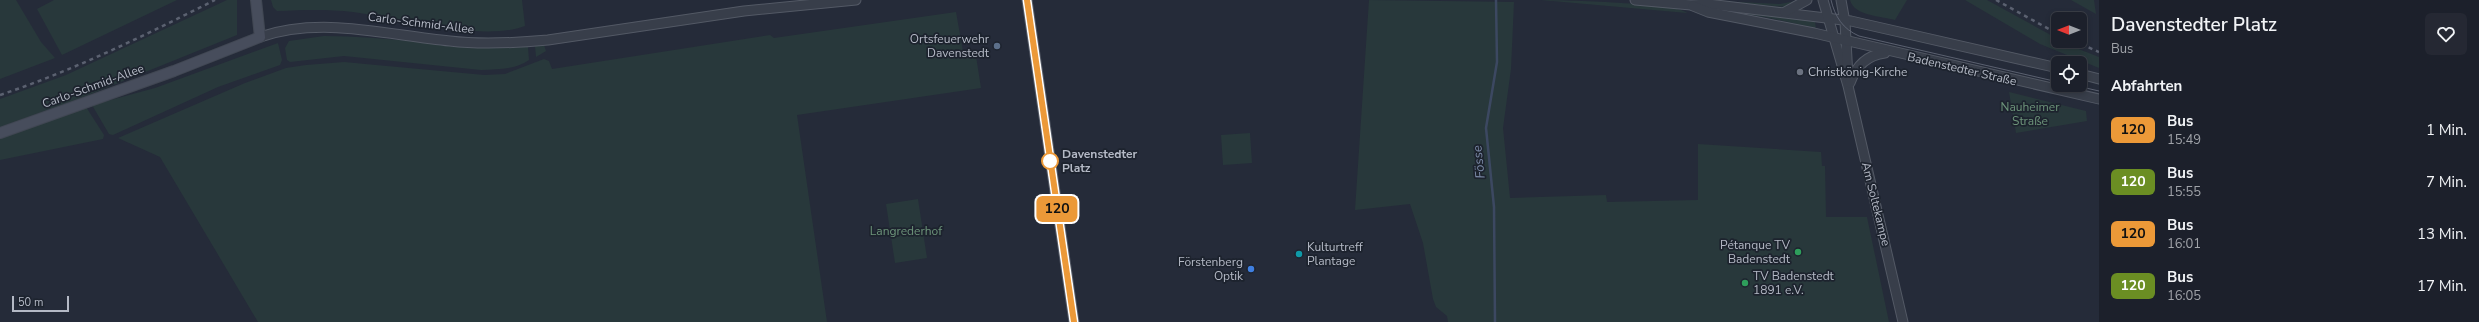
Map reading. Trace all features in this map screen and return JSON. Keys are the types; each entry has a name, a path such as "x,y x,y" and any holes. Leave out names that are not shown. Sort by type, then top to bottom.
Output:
{"main road":[{"path":"256,0 260,37"},
{"name":"Carlo-Schmid-Allee","path":"0,134 174,71 260,37"}],"street":[{"name":"Carlo-Schmid-Allee","path":"260,37 283,30 330,27 458,42 521,42 785,6 856,0"},
{"path":"1026,0 1074,322"},
{"path":"1635,0 1691,5 1708,4 1827,18 1823,0"},
{"path":"1785,12 1800,6 1807,0"},
{"path":"1691,5 1708,12 1847,42 1841,0"},
{"name":"Badenstedter Straße","path":"1827,18 1845,20 2051,66"},
{"name":"Am Soltekampe","path":"1827,18 1848,86 1878,208 1903,322"},
{"name":"Badenstedter Straße","path":"1847,42 2099,99"},
{"name":"Am Soltekampe","path":"1847,42 1848,86"},
{"path":"1848,86 1852,76 1863,62 1876,54 1888,52"},
{"path":"2087,76 2099,79"}],"green space":[{"path":"0,0 16,0 41,42 55,58 0,79"},
{"path":"54,0 177,0 62,55 37,9"},
{"path":"227,0 237,0 237,35 81,98 0,127 0,99 66,75"},
{"path":"271,0 522,0 525,26 507,30 464,30 344,11 277,11 273,7"},
{"path":"1369,0 1514,2 1511,69 1503,128 1510,198 1606,195 1607,202 1698,200 1698,144 1821,152 1822,166 1825,166 1826,217 1867,217 1889,322 1448,322 1447,316 1436,307 1433,299 1423,243 1410,204 1355,210"},
{"path":"1541,0 1642,4 1679,10 1687,13"},
{"path":"1697,0 1780,4 1801,0 1786,7"},
{"path":"1850,0 1907,0 1895,20 1862,12 1853,5"},
{"path":"1965,0 1987,0 2051,35 2051,48 2076,48 2099,57 2099,68 2087,63 2087,56 2070,56 2040,44"},
{"path":"2071,0 2094,0 2096,14"},
{"path":"1719,10 1762,12 1810,20 1815,22 1816,28 1765,17"},
{"path":"956,12 964,57 976,56 981,88 797,115 827,322 258,322 160,157 118,138 245,83 286,68 344,62 484,75 505,74 544,59 549,61 552,69 770,35 774,38"},
{"path":"324,36 375,38 477,47 528,47 529,60 518,66 481,70 344,56 290,62 287,60 285,48 289,41"},
{"path":"278,43 282,60 280,65 218,87 113,135 109,134 92,105 155,88"},
{"path":"544,45 546,51 536,57 535,46"},
{"name":"Nauheimer Straße","path":"2009,92 2086,111 2087,121 2016,133"},
{"path":"86,107 104,135 103,139 0,160 0,135"},
{"path":"1250,133 1252,163 1223,165 1221,135"},
{"name":"Langrederhof","path":"918,199 927,258 895,263 886,204"}],"waterway":[{"name":"Fösse","path":"1495,322 1494,207 1486,128 1497,62 1496,0"}],"tram line":[{"path":"1831,0 1840,22 1848,30 1859,36 2051,80"},
{"path":"2087,88 2099,91"}],"railway":[{"path":"0,95 83,63 215,0"},
{"path":"1996,0 2051,30"},
{"path":"2087,47 2099,52"}],"bus line":[{"name":"120","path":"1027,0 1074,322"}],"place":[{"name":"Ortsfeuerwehr Davenstedt","path":"997,46"},
{"name":"Christkönig-Kirche","path":"1800,72"},
{"name":"Davenstedter Platz","path":"1050,161"},
{"name":"Pétanque TV Badenstedt","path":"1798,252"},
{"name":"Kulturtreff Plantage","path":"1299,254"},
{"name":"Förstenberg Optik","path":"1251,269"},
{"name":"TV Badenstedt 1891 e.V.","path":"1745,283"}]}
